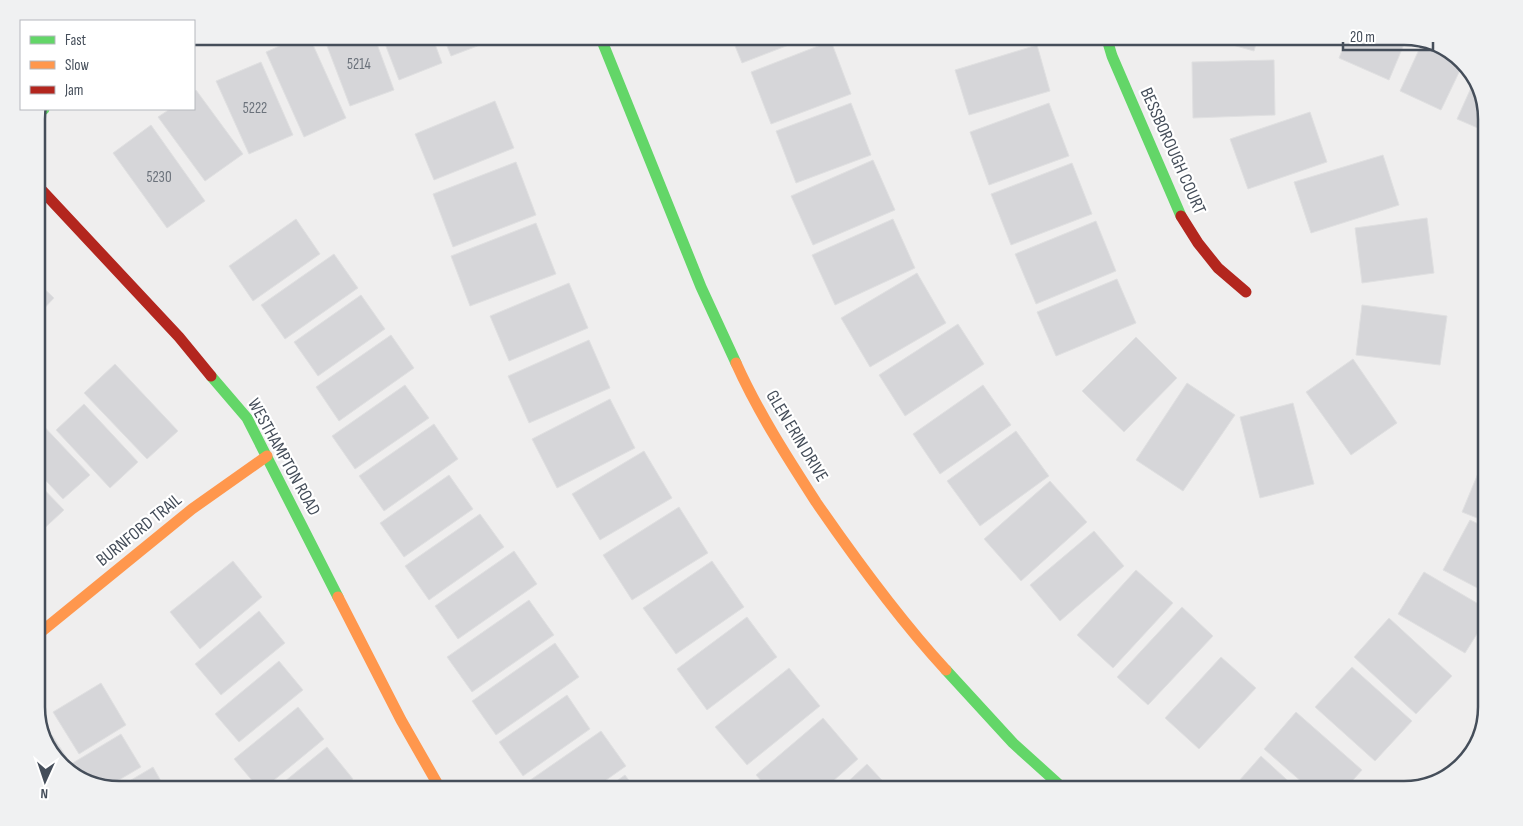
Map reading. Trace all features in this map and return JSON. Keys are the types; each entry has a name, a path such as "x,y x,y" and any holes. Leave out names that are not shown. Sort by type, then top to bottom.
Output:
{"street":[{"name":"GLEN ERIN DRIVE","path":"604,45 709,304 740,373 783,452 836,531 882,594 934,657 1013,743 1056,781"},
{"name":"BESSBOROUGH COURT","path":"1109,45 1177,209 1198,242 1218,268 1246,292"},
{"name":"WESTHAMPTON ROAD","path":"45,194 179,337 247,418 401,720 436,781"},
{"name":"BURNFORD TRAIL","path":"45,629 192,509 267,456"}],"building":[{"path":"282,45 313,45 346,118 304,137 266,52"},
{"path":"327,45 377,45 394,90 350,106"},
{"path":"385,45 435,45 442,63 399,80"},
{"path":"447,45 480,45 451,56"},
{"path":"735,45 789,45 742,63"},
{"path":"821,45 833,45 851,94 771,124 751,72"},
{"path":"1037,45 1050,91 969,115 955,70"},
{"path":"1233,45 1256,45 1254,51"},
{"path":"1344,45 1404,45 1389,80 1339,58"},
{"path":"1420,47 1445,57 1460,70 1441,110 1400,91"},
{"path":"1274,60 1275,115 1193,118 1192,62"},
{"path":"261,62 293,135 249,154 216,81"},
{"path":"1471,88 1477,104 1478,128 1457,119"},
{"path":"195,91 243,154 205,181 158,117 168,110 195,110"},
{"path":"495,101 514,148 434,180 415,134"},
{"path":"851,103 871,155 796,183 776,131"},
{"path":"1049,103 1069,156 989,185 970,132"},
{"path":"1310,112 1327,162 1248,189 1230,139"},
{"path":"151,125 205,201 167,228 113,153"},
{"path":"1383,155 1399,205 1311,233 1294,182"},
{"path":"873,160 895,210 813,245 791,196"},
{"path":"516,162 536,215 453,247 433,194"},
{"path":"1072,163 1092,214 1011,245 991,194"},
{"path":"1427,218 1434,273 1362,283 1355,228"},
{"path":"296,219 320,254 253,301 229,266"},
{"path":"893,219 915,268 835,305 812,255"},
{"path":"1096,221 1116,271 1036,304 1015,254"},
{"path":"536,223 556,274 470,306 451,256"},
{"path":"334,254 358,288 285,339 261,305"},
{"path":"917,273 946,323 870,367 841,318"},
{"path":"1117,279 1136,323 1056,356 1037,312"},
{"path":"569,283 588,328 509,361 490,316"},
{"path":"45,290 54,298 45,308"},
{"path":"361,295 385,329 318,376 294,342"},
{"path":"1362,305 1447,316 1440,365 1356,355"},
{"path":"958,324 984,364 905,416 879,375"},
{"path":"391,335 414,368 339,421 316,387"},
{"path":"1136,337 1177,378 1124,432 1082,391"},
{"path":"589,340 610,388 529,423 508,376"},
{"path":"1353,359 1397,423 1351,455 1306,392"},
{"path":"115,364 178,431 147,459 84,393"},
{"path":"1187,383 1235,415 1183,491 1136,460"},
{"path":"405,385 429,418 355,469 332,436"},
{"path":"983,385 1011,425 940,474 913,434"},
{"path":"610,399 635,448 557,488 532,439"},
{"path":"1293,403 1314,484 1260,498 1240,417"},
{"path":"84,404 138,462 110,488 56,430"},
{"path":"434,424 458,459 384,511 359,476"},
{"path":"45,428 90,475 63,499 45,480"},
{"path":"1016,431 1049,476 980,526 947,481"},
{"path":"644,451 672,498 600,540 572,494"},
{"path":"1478,473 1478,518 1462,512"},
{"path":"449,475 473,509 404,557 380,523"},
{"path":"1050,481 1087,522 1021,581 984,539"},
{"path":"45,490 64,510 45,528"},
{"path":"679,507 708,553 632,600 603,555"},
{"path":"480,514 504,547 429,600 405,566"},
{"path":"1470,520 1478,524 1478,588 1443,570"},
{"path":"1094,531 1124,566 1060,621 1030,585"},
{"path":"514,551 537,584 458,639 435,606"},
{"path":"233,561 262,597 200,649 170,612"},
{"path":"712,561 744,607 676,654 643,608"},
{"path":"1136,570 1173,603 1113,668 1077,635"},
{"path":"1424,572 1478,604 1478,632 1465,653 1398,614"},
{"path":"529,600 554,635 472,692 447,657"},
{"path":"1182,607 1213,636 1148,705 1117,677"},
{"path":"259,611 285,643 221,695 195,664"},
{"path":"747,617 777,657 707,710 677,669"},
{"path":"1389,618 1452,676 1416,714 1354,657"},
{"path":"555,643 579,677 496,735 472,701"},
{"path":"1221,657 1256,688 1199,749 1165,718"},
{"path":"279,661 303,690 239,742 215,714"},
{"path":"1352,667 1412,721 1375,761 1315,707"},
{"path":"789,668 820,706 747,765 715,727"},
{"path":"101,683 126,725 79,754 53,712"},
{"path":"567,695 590,729 523,776 499,742"},
{"path":"298,707 324,739 273,781 252,781 234,759"},
{"path":"1296,712 1362,770 1352,781 1301,781 1264,749"},
{"path":"823,718 858,759 833,781 761,781 756,775"},
{"path":"601,731 626,766 605,781 529,781"},
{"path":"121,734 141,767 117,781 104,780 78,769 71,764"},
{"path":"52,735 66,756 63,756"},
{"path":"327,747 353,779 351,781 285,781"},
{"path":"1261,756 1288,781 1239,781"},
{"path":"867,764 883,781 849,781"},
{"path":"153,767 161,781 129,781"},
{"path":"625,775 629,781 617,781"}],"traffic: fast":[{"path":"604,45 701,287 736,363"},
{"path":"1109,45 1181,216"},
{"path":"211,376 247,418 338,597"},
{"path":"946,670 1013,743 1055,781"}],"traffic: slow":[{"path":"736,363 763,417 816,502 878,588 946,670"},
{"path":"45,629 192,509 267,456"},
{"path":"338,597 401,720 436,781"}],"traffic: jam":[{"path":"45,194 179,337 211,376"},
{"path":"1181,216 1198,243 1218,268 1246,292"}]}
